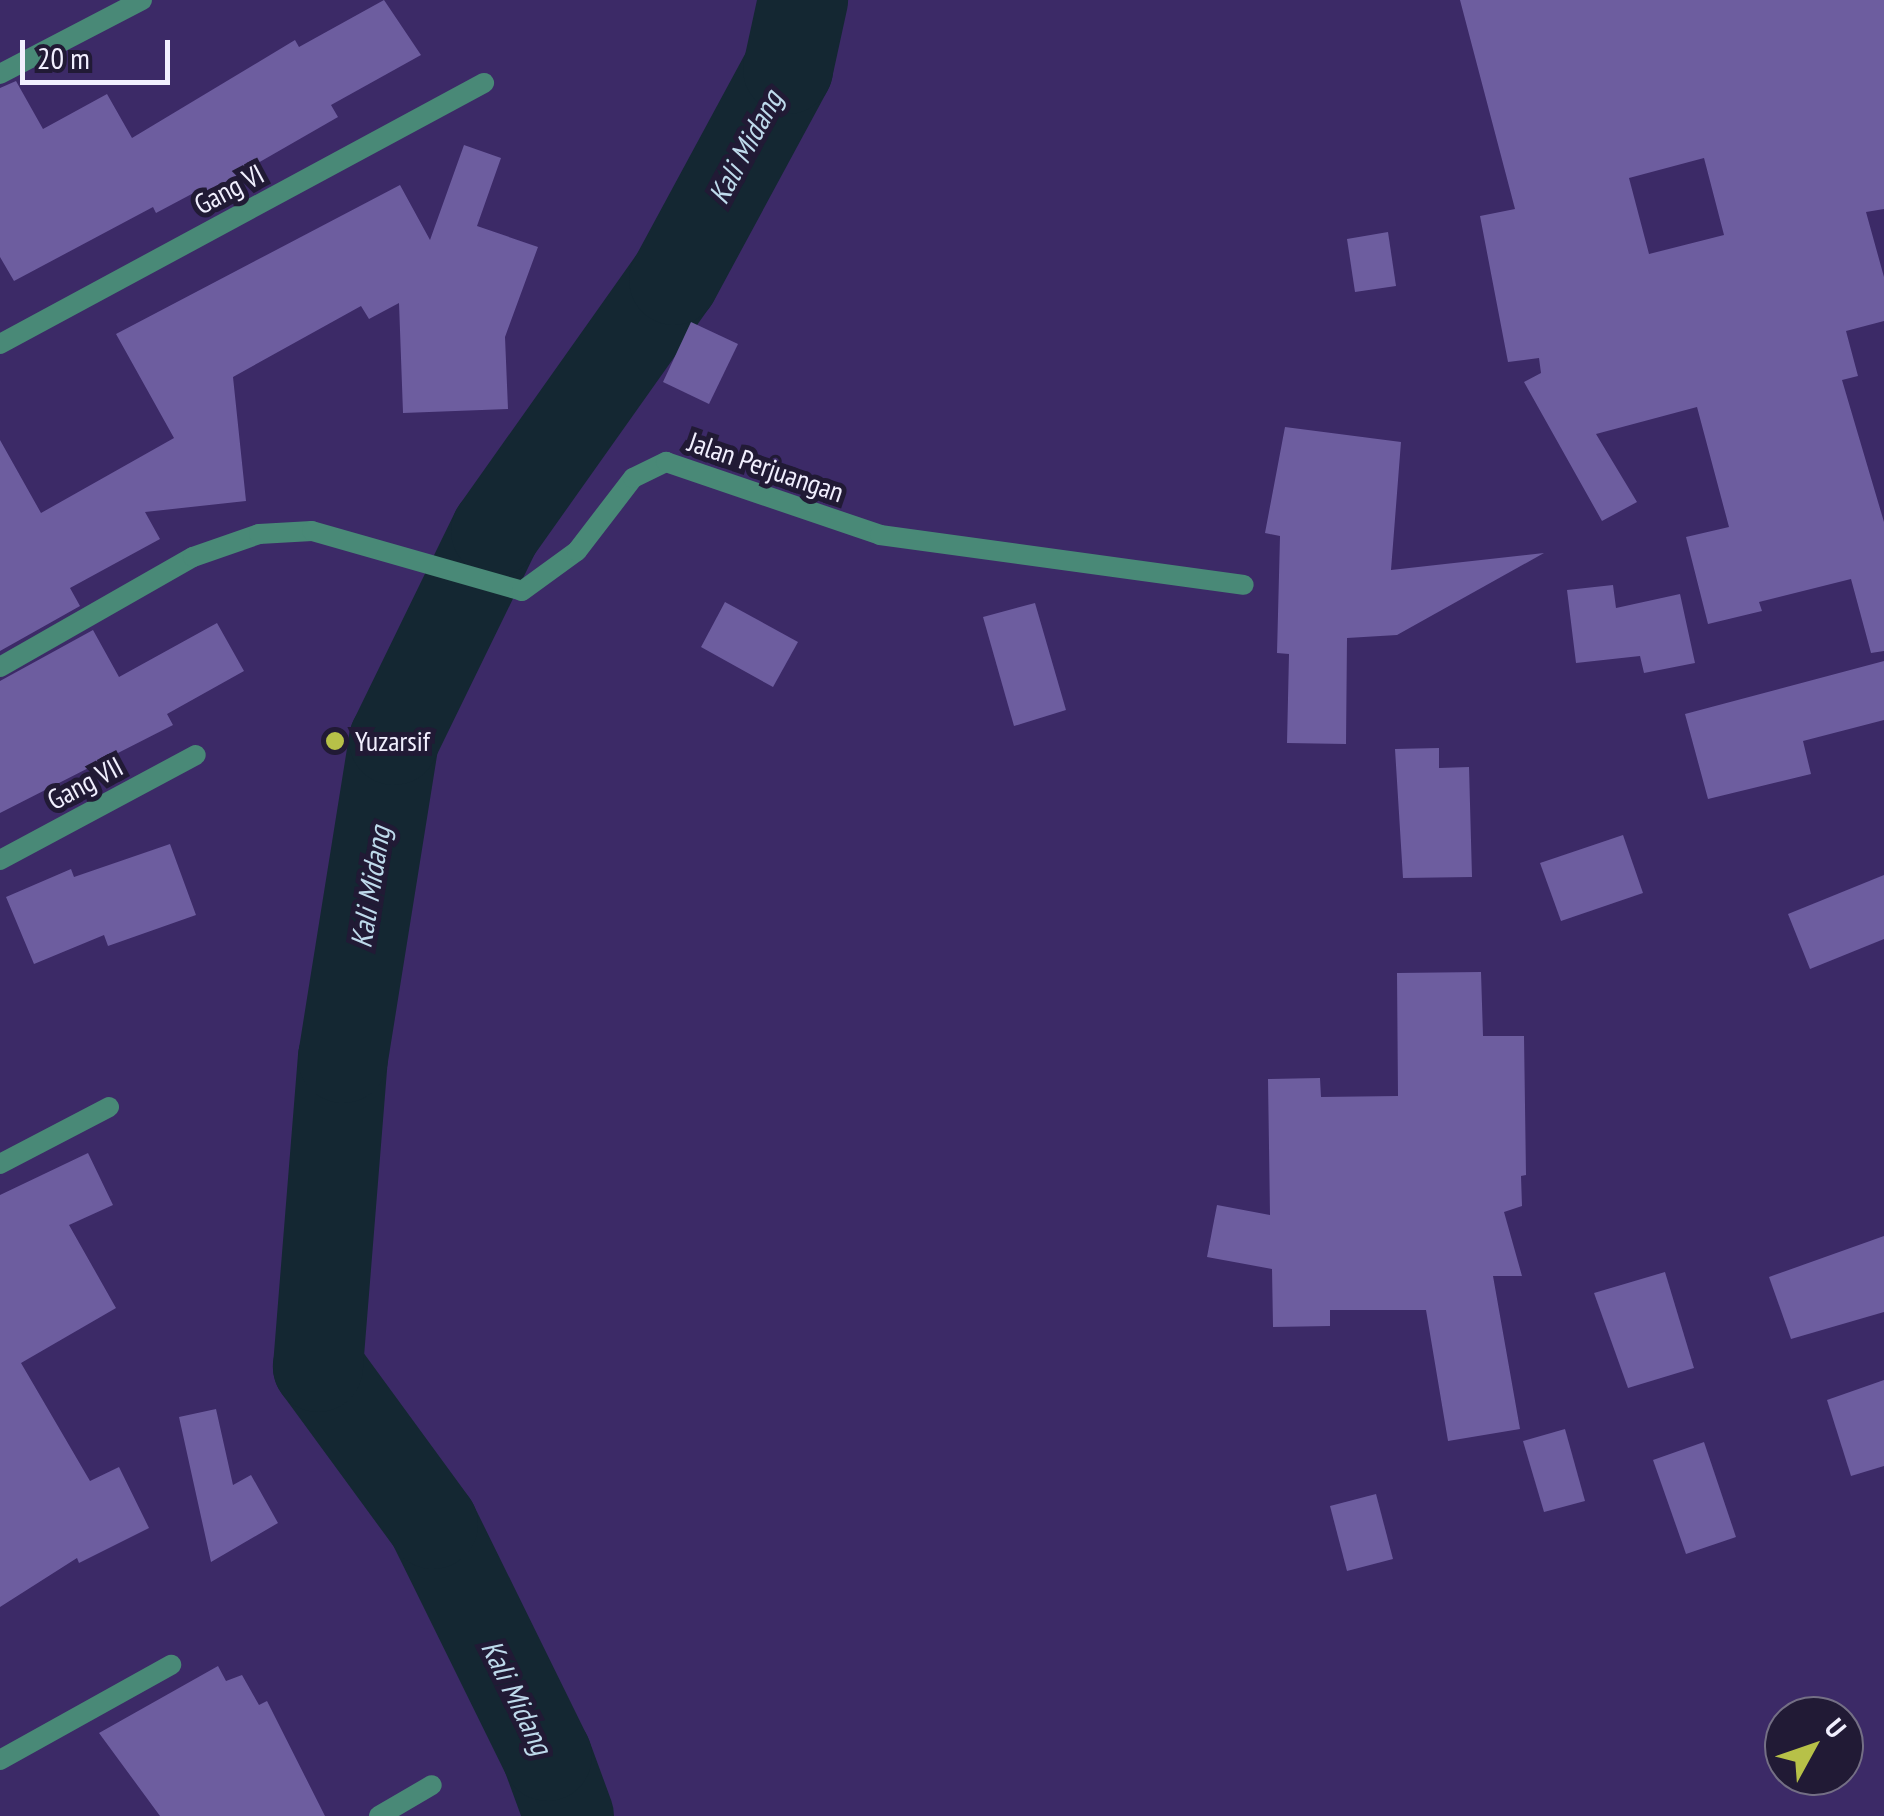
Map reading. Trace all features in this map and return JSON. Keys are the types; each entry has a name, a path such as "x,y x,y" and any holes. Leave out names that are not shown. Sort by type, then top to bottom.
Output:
{"street":[{"path":"0,74 142,0"},
{"name":"Gang VI","path":"0,344 484,83"},
{"name":"Jalan Perjuangan","path":"0,667 230,539 312,531 425,567 522,591 577,551 633,478 666,462 880,535 1244,586"},
{"name":"Gang VII","path":"0,860 196,755"},
{"path":"0,1164 109,1107"},
{"path":"0,1760 171,1665"},
{"path":"378,1816 432,1786"}],"building":[{"path":"384,0 421,55 331,105 338,117 206,193 203,188 156,213 153,207 14,281 0,257 0,88 16,81 43,129 107,94 132,138 295,40 299,47"},
{"path":"1460,0 1884,0 1884,209 1866,212 1884,277 1884,321 1846,331 1858,376 1842,380 1884,522 1884,651 1871,653 1851,579 1759,602 1762,611 1708,624 1686,537 1729,527 1697,407 1596,434 1637,502 1602,521 1524,382 1541,373 1539,358 1508,362 1480,216 1515,209","holes":["1704,158 1724,235 1649,254 1629,178"]},
{"path":"464,145 501,158 477,226 538,247 505,337 508,409 403,413 399,303 369,319 361,306 233,377 246,501 145,512 160,539 70,588 80,606 0,651 0,440 41,513 174,438 116,334 400,185 430,240"},
{"path":"1388,232 1396,286 1355,292 1347,239"},
{"path":"691,322 738,344 709,404 663,382"},
{"path":"1285,427 1401,442 1391,570 1544,553 1397,635 1347,638 1346,744 1287,743 1289,654 1277,653 1280,536 1265,533"},
{"path":"1613,585 1616,608 1680,594 1695,663 1644,673 1640,656 1576,663 1567,590"},
{"path":"725,602 798,642 773,687 701,647"},
{"path":"1035,603 1066,710 1014,726 983,617"},
{"path":"217,623 244,671 167,714 173,725 0,813 0,681 93,630 119,677"},
{"path":"1884,661 1884,720 1803,741 1811,774 1708,799 1685,714"},
{"path":"1439,748 1439,768 1469,767 1472,877 1403,878 1395,749"},
{"path":"1623,835 1643,893 1561,921 1540,863"},
{"path":"170,844 196,915 108,946 104,935 34,964 6,897 71,869 74,877"},
{"path":"1884,875 1884,939 1810,969 1788,914"},
{"path":"1481,972 1483,1036 1524,1036 1526,1175 1521,1176 1522,1206 1504,1212 1522,1276 1493,1276 1520,1429 1448,1441 1426,1310 1330,1310 1330,1326 1273,1327 1272,1269 1207,1257 1217,1205 1270,1215 1268,1079 1320,1078 1321,1097 1398,1096 1397,973"},
{"path":"88,1153 113,1205 69,1225 116,1308 21,1363 90,1481 119,1467 149,1528 79,1563 77,1558 0,1607 0,1195"},
{"path":"1884,1236 1884,1312 1791,1339 1769,1277"},
{"path":"1665,1272 1694,1368 1628,1388 1594,1293"},
{"path":"1884,1380 1884,1466 1851,1476 1827,1400"},
{"path":"216,1409 233,1485 251,1475 278,1523 211,1562 179,1417"},
{"path":"1565,1429 1585,1501 1544,1512 1523,1441"},
{"path":"1704,1442 1736,1537 1686,1554 1653,1460"},
{"path":"1376,1494 1393,1559 1347,1571 1330,1506"},
{"path":"218,1666 226,1681 242,1675 259,1705 267,1701 325,1816 160,1816 99,1733"}],"waterway":[{"name":"Kali Midang","path":"569,1816 547,1756 433,1524 318,1367 343,1058 394,740 496,531 674,280 788,69 803,0"}],"place":[{"name":"Yuzarsif","path":"335,741"}]}
